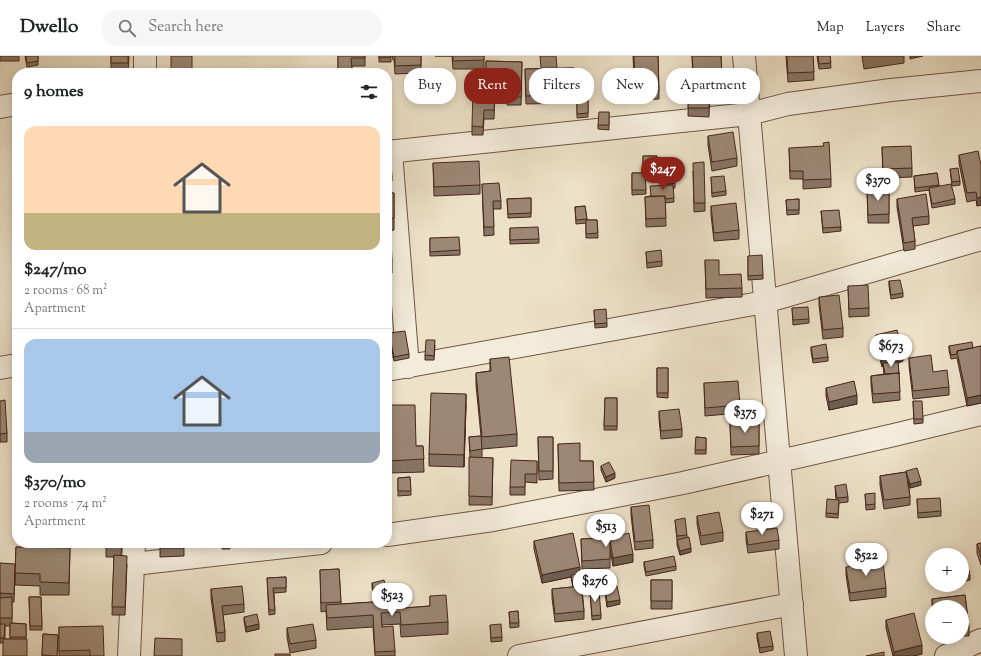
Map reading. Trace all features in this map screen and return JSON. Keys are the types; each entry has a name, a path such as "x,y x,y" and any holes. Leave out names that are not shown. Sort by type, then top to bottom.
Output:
{"street":[{"path":"145,56 145,68"},
{"path":"744,56 796,656"},
{"path":"392,152 749,114 788,104 891,90 981,81"},
{"path":"0,108 12,105"},
{"path":"392,186 408,367"},
{"path":"392,369 765,302 981,239"},
{"path":"0,368 12,366"},
{"path":"392,534 493,520 683,483 981,414"},
{"path":"129,656 134,554 236,548"},
{"path":"519,656 792,604"},
{"path":"946,656 981,640"}],"building":[{"path":"26,56 38,56 38,61 27,63"},
{"path":"111,56 128,56 128,63 111,63"},
{"path":"171,56 192,56 192,68 171,68"},
{"path":"338,56 365,56 365,58 351,58 352,68 338,68"},
{"path":"379,56 391,56 391,57 379,58"},
{"path":"395,56 421,56 421,65 395,66"},
{"path":"453,56 484,56 484,60 453,61"},
{"path":"540,56 556,56 557,68 541,68"},
{"path":"634,56 658,56 659,91 658,68 634,68"},
{"path":"692,56 721,56 722,68 693,68"},
{"path":"787,56 813,56 814,72 788,73"},
{"path":"818,56 830,56 831,63 819,64"},
{"path":"486,61 522,62 521,97 521,68 486,68"},
{"path":"525,69 529,69 529,96 526,96"},
{"path":"473,104 494,104 494,110 484,110 483,127 472,126"},
{"path":"577,104 588,104 588,113 577,114"},
{"path":"688,104 709,104 709,108 688,108"},
{"path":"599,112 609,112 609,125 598,125"},
{"path":"733,132 737,158 712,162 708,136"},
{"path":"829,142 831,179 803,180 803,171 790,171 789,148 824,146 823,143"},
{"path":"911,146 912,168 883,169 882,147"},
{"path":"978,151 981,165 981,197 977,198 976,192 967,193 959,155"},
{"path":"643,156 657,156 657,166 643,165"},
{"path":"479,161 480,185 434,187 433,163"},
{"path":"704,162 705,203 694,203 693,163"},
{"path":"958,168 960,181 952,182 950,169"},
{"path":"674,169 675,183 663,185 661,171"},
{"path":"632,173 645,173 646,190 632,190"},
{"path":"937,173 939,185 915,188 914,176"},
{"path":"724,176 726,191 712,193 711,177"},
{"path":"499,183 501,201 493,201 494,227 484,227 482,184"},
{"path":"951,184 955,199 932,204 929,188"},
{"path":"673,185 674,198 665,199 665,196 651,196 650,186"},
{"path":"889,189 889,214 868,215 867,190"},
{"path":"392,193 394,193 394,218 392,218"},
{"path":"926,194 929,216 912,218 915,241 904,243 897,199"},
{"path":"665,196 666,218 646,219 645,197"},
{"path":"531,198 531,213 508,214 507,199"},
{"path":"799,199 799,210 787,210 786,200"},
{"path":"736,203 739,230 714,233 711,206"},
{"path":"585,206 587,219 576,220 575,207"},
{"path":"839,210 841,227 823,228 821,211"},
{"path":"586,220 597,220 598,233 586,234"},
{"path":"538,227 539,239 510,240 510,228"},
{"path":"459,237 460,250 430,252 430,238"},
{"path":"661,250 662,261 647,263 646,252"},
{"path":"762,255 763,275 748,276 748,256"},
{"path":"705,260 719,260 719,275 741,274 742,288 706,289"},
{"path":"900,280 903,293 891,295 889,281"},
{"path":"868,285 869,308 849,309 848,286"},
{"path":"839,295 843,328 823,330 819,297"},
{"path":"808,307 809,319 793,320 792,308"},
{"path":"606,309 607,323 595,324 594,310"},
{"path":"897,330 903,353 882,358 876,335"},
{"path":"405,331 409,354 394,357 392,347 392,333"},
{"path":"426,340 435,340 434,356 425,355"},
{"path":"972,342 973,348 957,351 957,354 951,355 949,346"},
{"path":"826,344 828,357 813,359 811,347"},
{"path":"981,346 981,395 967,398 957,351"},
{"path":"931,355 933,372 947,370 949,387 913,391 909,358"},
{"path":"509,357 517,434 482,437 476,373 491,371 490,359"},
{"path":"898,362 899,373 885,374 883,363"},
{"path":"657,368 668,368 668,393 657,393"},
{"path":"899,373 900,392 873,394 871,376"},
{"path":"738,381 740,405 705,408 704,383"},
{"path":"854,381 857,395 829,402 826,388"},
{"path":"431,393 466,394 464,455 429,454"},
{"path":"605,398 617,398 617,426 604,426"},
{"path":"5,400 7,433 0,434 0,401"},
{"path":"913,401 922,401 923,419 914,419"},
{"path":"392,405 415,405 416,446 423,446 424,459 392,461"},
{"path":"679,409 682,429 661,431 659,411"},
{"path":"741,411 743,422 730,423 728,414"},
{"path":"759,422 759,446 731,447 730,423"},
{"path":"481,436 482,449 470,451 469,437"},
{"path":"538,437 553,437 553,471 539,471"},
{"path":"696,437 706,438 706,450 695,450"},
{"path":"580,443 580,461 593,461 594,482 559,483 558,444"},
{"path":"469,457 493,458 492,497 469,496"},
{"path":"511,460 537,461 537,474 525,474 525,487 510,487"},
{"path":"609,462 615,473 606,477 601,466"},
{"path":"917,468 921,481 910,484 906,471"},
{"path":"906,472 910,497 884,500 880,476"},
{"path":"410,477 411,491 398,491 398,478"},
{"path":"846,484 848,497 837,498 835,486"},
{"path":"875,493 875,504 866,505 865,494"},
{"path":"940,498 941,511 918,513 917,499"},
{"path":"827,499 839,500 838,514 826,513"},
{"path":"649,505 653,540 635,542 631,507"},
{"path":"719,512 723,532 701,536 697,516"},
{"path":"685,518 687,535 677,536 675,520"},
{"path":"777,528 779,540 748,545 746,532"},
{"path":"573,533 580,567 542,575 534,541"},
{"path":"629,533 633,554 613,558 610,540 610,559 582,561 581,539 609,538"},
{"path":"689,537 691,548 680,551 677,540"},
{"path":"981,543 981,556 977,544"},
{"path":"16,548 70,548 69,583 40,582 40,574 15,573"},
{"path":"114,555 127,556 125,607 112,607"},
{"path":"674,556 676,566 646,572 644,562"},
{"path":"883,562 886,588 850,593 846,567"},
{"path":"0,563 15,564 14,594 0,593"},
{"path":"339,569 341,602 321,603 320,570"},
{"path":"584,573 585,583 573,586 571,575"},
{"path":"286,577 286,588 273,588 275,610 269,610 267,578"},
{"path":"384,580 387,594 375,596 372,583"},
{"path":"651,580 672,580 672,601 651,601"},
{"path":"242,586 244,604 222,606 225,632 217,633 211,589"},
{"path":"581,586 584,611 555,614 552,589"},
{"path":"617,586 620,600 607,602 605,589"},
{"path":"402,589 404,600 392,601 390,591"},
{"path":"590,591 599,591 601,615 592,616"},
{"path":"446,595 448,622 401,625 400,612 381,613 382,627 393,626 395,651 375,652 373,615 327,618 326,605 404,600 405,608 430,606 430,596"},
{"path":"965,595 966,600 932,600"},
{"path":"12,597 12,618 0,618 0,598"},
{"path":"29,597 41,597 42,626 30,626"},
{"path":"518,611 519,623 510,623 509,612"},
{"path":"914,613 922,645 894,652 886,620"},
{"path":"257,614 259,624 246,627 244,617"},
{"path":"10,623 26,624 26,637 10,637"},
{"path":"0,624 5,624 4,638 0,638"},
{"path":"313,624 316,640 290,644 287,628"},
{"path":"501,624 502,637 491,638 490,625"},
{"path":"103,626 104,656 90,656 90,650 59,651 59,627"},
{"path":"770,631 773,646 760,648 757,633"},
{"path":"43,634 58,635 57,656 42,655"},
{"path":"155,638 182,639 182,656 154,656"},
{"path":"3,639 27,639 27,656 3,656"},
{"path":"884,652 884,656 866,656"},
{"path":"275,654 290,654 290,656 275,656"}]}
